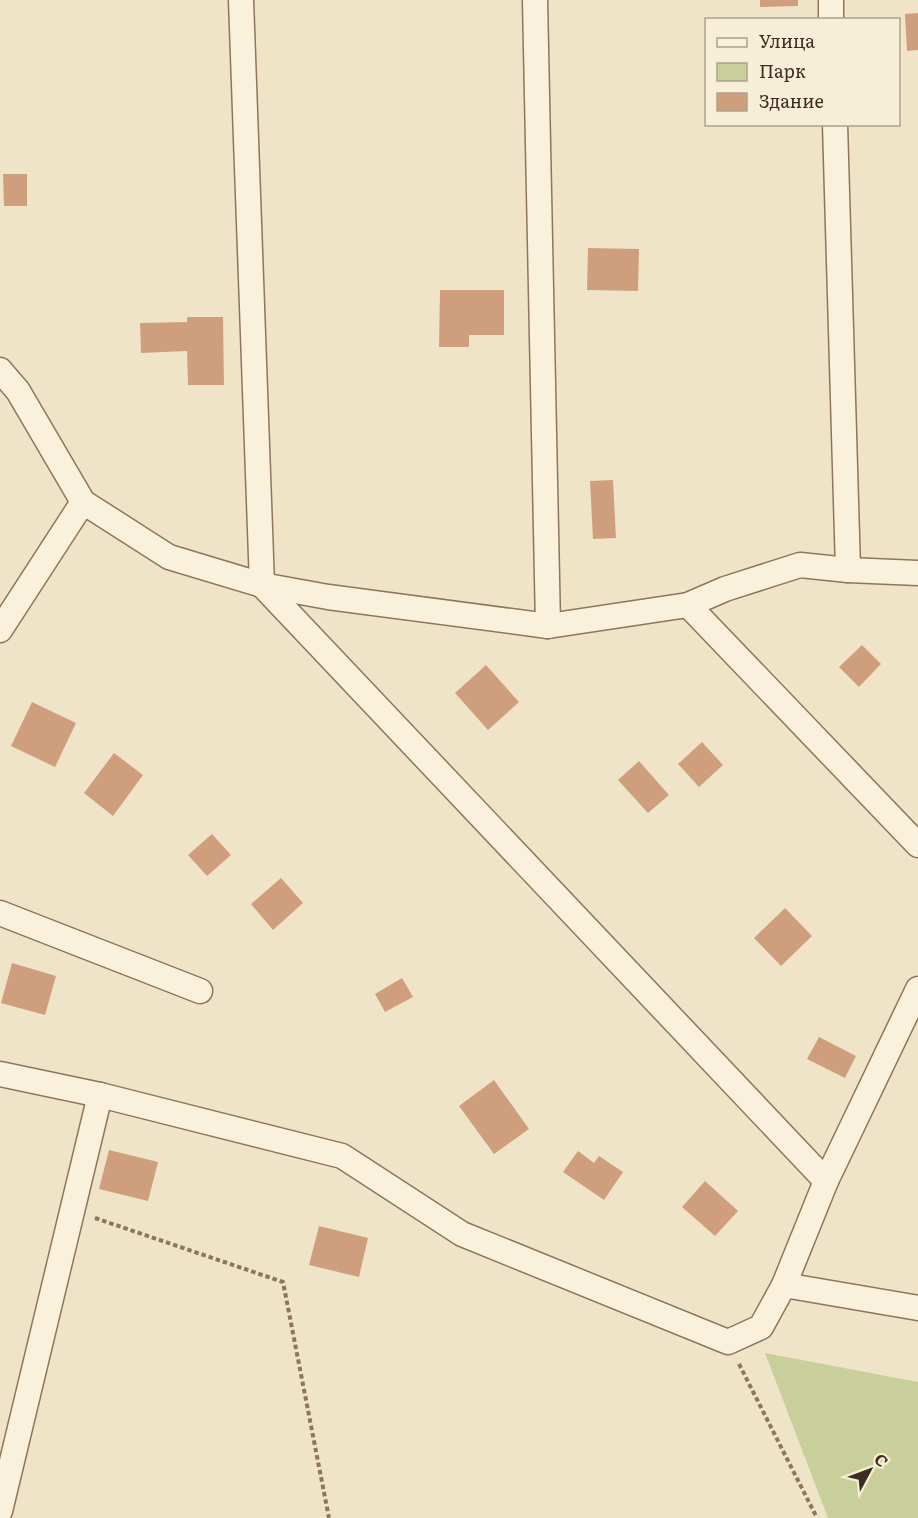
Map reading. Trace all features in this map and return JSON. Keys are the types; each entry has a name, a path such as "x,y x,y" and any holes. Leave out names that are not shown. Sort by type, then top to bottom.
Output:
{"street":[{"path":"241,0 262,585 826,1181"},
{"path":"535,0 548,626"},
{"path":"831,0 831,18"},
{"path":"835,126 848,570"},
{"path":"0,370 18,391 83,502 169,557 262,585 328,597 548,626 688,605 725,589 800,565 918,573"},
{"path":"0,630 83,502"},
{"path":"688,605 918,845"},
{"path":"0,913 200,990"},
{"path":"0,1074 100,1095 342,1156 462,1234 728,1342 761,1327 784,1285 826,1181 918,989"},
{"path":"0,1511 100,1095"},
{"path":"784,1285 918,1308"}],"path":[{"path":"72,1210 283,1282 329,1518"},
{"path":"728,1342 818,1518"}],"green space":[{"path":"765,1353 918,1382 918,1518 828,1518"}],"building":[{"path":"760,0 798,0 798,6 760,7"},
{"path":"918,13 918,50 907,51 905,14"},
{"path":"3,174 27,174 27,206 4,206"},
{"path":"588,248 639,249 638,291 587,290"},
{"path":"440,290 504,290 504,335 469,335 469,347 439,347"},
{"path":"187,317 223,317 224,385 188,385 187,351 141,353 140,323 187,322"},
{"path":"613,480 616,538 593,539 590,481"},
{"path":"862,645 881,664 859,687 839,667"},
{"path":"486,665 519,702 488,730 455,693"},
{"path":"32,702 76,723 55,767 11,746"},
{"path":"702,742 723,765 699,787 678,764"},
{"path":"114,753 143,775 113,816 84,793"},
{"path":"639,761 669,795 648,813 618,780"},
{"path":"212,834 231,855 207,876 188,855"},
{"path":"281,878 303,903 273,930 251,904"},
{"path":"785,908 812,936 781,966 754,938"},
{"path":"12,963 56,976 45,1015 1,1003"},
{"path":"402,978 413,997 385,1012 375,994"},
{"path":"819,1037 856,1056 845,1078 807,1059"},
{"path":"494,1080 529,1129 494,1154 459,1106"},
{"path":"109,1150 158,1162 148,1201 99,1189"},
{"path":"578,1151 594,1163 599,1156 623,1172 604,1200 563,1172"},
{"path":"705,1181 738,1211 715,1236 682,1207"},
{"path":"319,1226 368,1238 359,1277 309,1265"}]}
